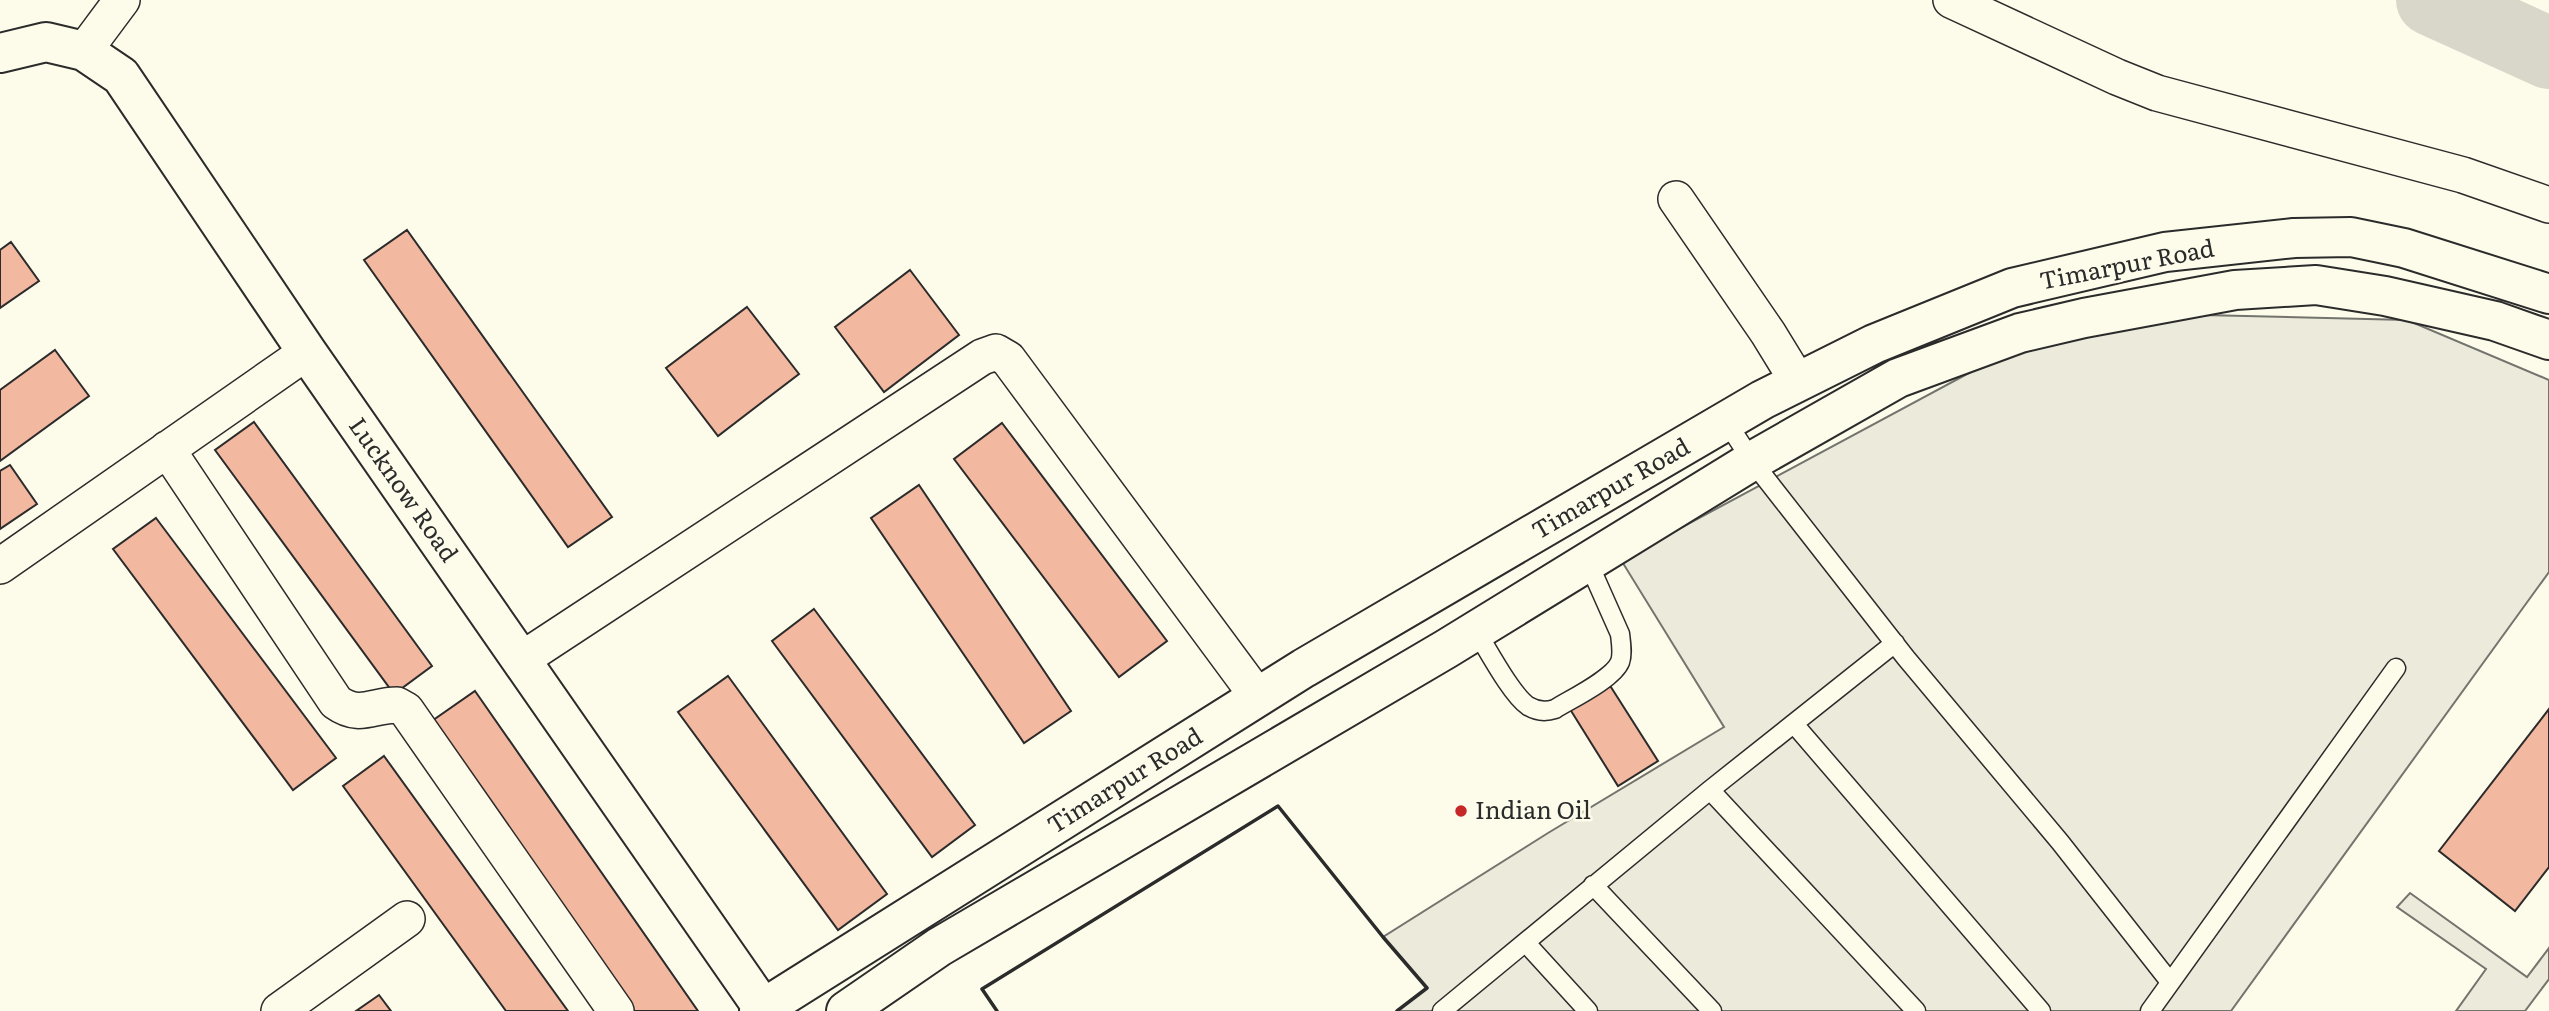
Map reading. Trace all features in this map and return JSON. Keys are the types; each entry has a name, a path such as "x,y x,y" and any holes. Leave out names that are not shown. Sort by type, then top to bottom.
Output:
{"street":[{"path":"84,51 122,0"},
{"path":"1951,0 2157,93 2463,175 2549,205"},
{"name":"Lucknow Road","path":"0,53 46,42 84,51 121,76 307,352 762,1010"},
{"path":"1676,199 1768,333 1798,382"},
{"name":"Timarpur Road","path":"762,1010 1304,668 1726,421 1874,344 2012,288 2178,251 2294,238 2351,237 2404,248 2549,294"},
{"name":"Timarpur Road","path":"846,1011 939,947 1476,631 1752,461 1898,377 2020,333 2084,318 2235,290 2316,285 2373,294 2495,321 2549,341"},
{"path":"0,566 307,352"},
{"path":"521,660 982,357 996,352 1008,359 1258,697"},
{"path":"167,449 336,702 348,710 361,711 397,705 406,710 616,1011"},
{"path":"279,1011 407,919"}],"lane":[{"path":"1726,421 1752,461 1895,643 2060,842 2171,982"},
{"path":"1476,631 1529,707 1547,712 1555,709 1613,672 1620,661 1620,634 1588,562"},
{"path":"1442,1011 1593,885 1895,643"},
{"path":"2150,1011 2396,668"},
{"path":"1794,724 2041,1011"},
{"path":"1710,790 1916,1011"},
{"path":"1593,885 1712,1011"},
{"path":"1526,943 1588,1011"}],"shaded area":[{"path":"2203,315 2407,320 2549,380 2549,572 2231,1011 1397,1011 1427,988 1383,937 1724,727 1621,560 2008,352"},
{"path":"2410,893 2527,977 2549,948 2549,979 2525,1011 2456,1011 2486,969 2397,907"}],"building":[{"path":"407,230 612,517 568,547 364,260"},
{"path":"11,242 39,281 0,308 0,250"},
{"path":"910,270 959,335 884,392 835,327"},
{"path":"747,307 799,374 718,436 666,368"},
{"path":"55,350 89,396 0,461 0,390"},
{"path":"254,422 432,666 394,694 215,450"},
{"path":"1002,423 1167,641 1119,677 954,459"},
{"path":"10,465 37,504 0,529 0,471"},
{"path":"919,485 1071,711 1024,743 871,518"},
{"path":"156,518 336,758 293,790 113,549"},
{"path":"814,609 975,825 932,857 772,641"},
{"path":"728,676 887,894 838,930 678,712"},
{"path":"1609,684 1658,761 1618,786 1568,706"},
{"path":"475,691 698,1011 630,1011 429,723"},
{"path":"2549,709 2549,867 2515,911 2439,851"},
{"path":"384,756 568,1011 506,1011 343,786"},
{"path":"379,995 391,1011 356,1011"}],"waterway":[{"path":"2432,0 2549,53"}],"wall":[{"path":"997,1011 982,989 1278,806 1427,988 1397,1011"}],"place":[{"name":"Indian Oil","path":"1461,811"}]}
